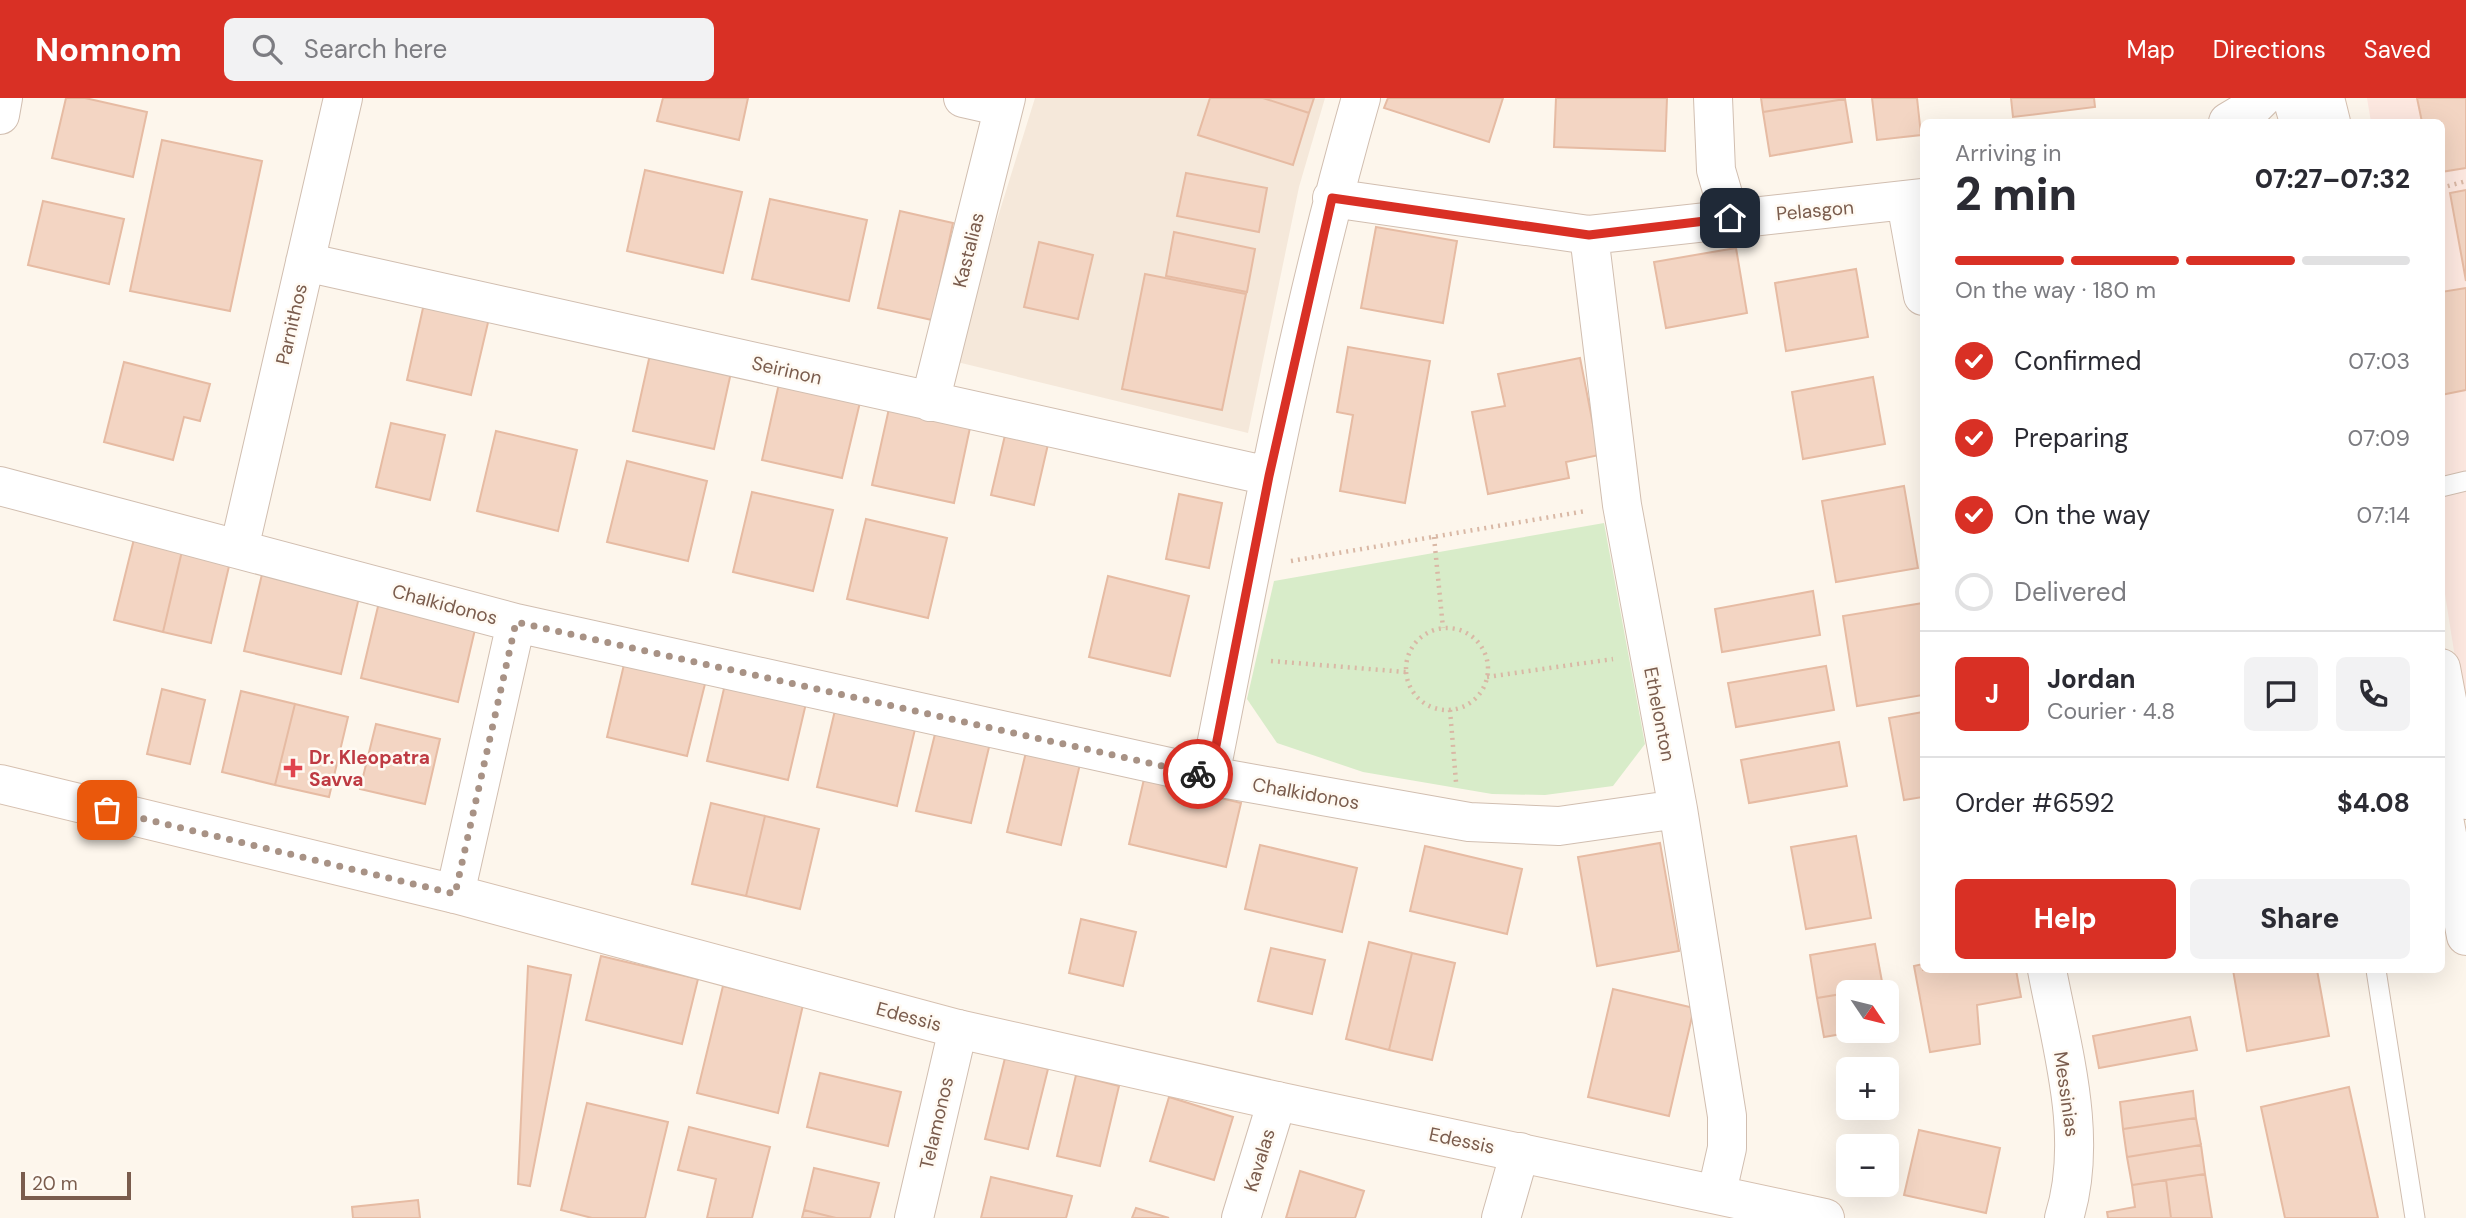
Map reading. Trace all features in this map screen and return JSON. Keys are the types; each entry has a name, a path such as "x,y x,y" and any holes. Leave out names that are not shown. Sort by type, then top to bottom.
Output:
{"street":[{"path":"0,115 3,98"},
{"name":"Parnithos","path":"239,549 343,98"},
{"path":"962,98 1005,103"},
{"path":"1210,776 1269,476 1332,198 1360,98"},
{"path":"1713,98 1716,170 1730,218"},
{"path":"2233,119 2262,98"},
{"path":"2292,98 2299,119"},
{"path":"2325,98 2330,119"},
{"name":"Kastalias","path":"930,402 1005,103"},
{"name":"Pelasgon","path":"1332,198 1589,235 1915,200"},
{"path":"1915,200 1920,260"},
{"name":"Ethelonton","path":"1589,235 1622,505 1678,809 1727,1116 1727,1148 1717,1192"},
{"name":"Seirinon","path":"305,262 1269,476"},
{"name":"Chalkidonos","path":"0,486 516,622 1210,776 1459,820 1559,826 1678,809"},
{"path":"455,894 516,622"},
{"path":"2445,689 2466,800"},
{"name":"Edessis","path":"0,784 455,894 958,1029 1277,1101 1717,1192 1821,1217"},
{"path":"2445,823 2466,936"},
{"name":"Messinias","path":"2047,973 2074,1137 2070,1198 2064,1218"},
{"name":"Telamonos","path":"914,1218 958,1029"},
{"name":"Kavalas","path":"1241,1218 1277,1101"},
{"path":"1501,1218 1520,1152"}],"lane":[{"path":"2445,486 2466,481"},
{"path":"2377,973 2384,1006 2415,1218"}],"path":[{"path":"2445,187 2466,181"},
{"path":"1250,568 1622,505"},
{"path":"1434,537 1443,628"},
{"path":"1443,628 1455,628 1478,640 1488,663 1483,689 1474,700 1450,710 1434,708 1420,700 1411,688 1406,672 1408,656 1415,643 1427,633 1443,628"},
{"path":"1487,677 1649,654"},
{"path":"1233,657 1406,672"},
{"path":"1450,710 1459,820"}],"shaded area":[{"path":"1035,98 1325,98 1299,187 1248,433 953,361"},
{"path":"2367,98 2466,98 2466,727 2445,594 2445,119 2370,119"}],"green space":[{"path":"1604,523 1645,744 1613,786 1545,795 1492,794 1363,772 1277,743 1247,699 1274,581"}],"building":[{"path":"66,98 85,98 147,112 133,177 52,158"},
{"path":"663,98 748,98 739,140 657,121"},
{"path":"1210,98 1263,98 1309,113 1293,165 1198,135"},
{"path":"1263,98 1314,98 1309,113"},
{"path":"1388,98 1503,98 1489,142 1384,108"},
{"path":"1556,98 1667,98 1665,151 1554,147"},
{"path":"1761,98 1845,98 1845,99 1763,112"},
{"path":"1872,98 1917,98 1920,135 1877,140"},
{"path":"2011,98 2094,98 2095,107 2013,117"},
{"path":"2417,98 2466,98 2466,168 2445,171 2445,119 2421,119"},
{"path":"1845,99 1852,142 1770,156 1763,112"},
{"path":"162,140 262,161 230,311 130,291"},
{"path":"645,170 742,192 723,273 627,251"},
{"path":"1186,173 1267,188 1259,232 1177,216"},
{"path":"2466,190 2466,281 2450,193"},
{"path":"770,199 867,220 849,301 752,279"},
{"path":"43,201 124,219 109,284 28,265"},
{"path":"900,211 953,223 932,320 878,308"},
{"path":"1376,227 1457,241 1443,323 1361,308"},
{"path":"1174,232 1255,249 1247,292 1166,276"},
{"path":"1039,242 1093,255 1078,319 1024,307"},
{"path":"1736,248 1747,313 1666,328 1654,262"},
{"path":"1856,269 1868,337 1786,351 1775,283"},
{"path":"1145,274 1246,294 1222,410 1122,389"},
{"path":"2466,288 2466,390 2445,394 2445,291"},
{"path":"425,299 490,314 471,395 407,380"},
{"path":"1348,347 1430,361 1405,503 1340,491 1353,415 1337,412"},
{"path":"651,350 732,368 714,449 633,431"},
{"path":"1580,358 1599,455 1566,462 1569,478 1488,494 1472,412 1505,406 1498,374"},
{"path":"124,362 210,384 200,421 184,417 173,460 104,442"},
{"path":"1873,377 1885,444 1803,459 1792,392"},
{"path":"780,379 861,398 842,478 762,460"},
{"path":"890,404 971,423 954,503 872,485"},
{"path":"391,423 445,435 430,500 376,487"},
{"path":"496,431 577,450 558,531 477,511"},
{"path":"1006,431 1049,440 1034,505 991,495"},
{"path":"627,461 707,481 688,561 607,542"},
{"path":"1904,486 1918,568 1836,582 1822,501"},
{"path":"752,492 833,510 813,591 733,572"},
{"path":"1179,494 1222,503 1209,568 1166,559"},
{"path":"866,519 947,538 928,618 847,599"},
{"path":"134,539 182,551 163,632 114,620"},
{"path":"182,551 230,562 211,643 163,632"},
{"path":"263,570 360,593 341,674 244,651"},
{"path":"1108,576 1189,596 1170,676 1089,657"},
{"path":"1813,591 1820,635 1722,652 1715,609"},
{"path":"380,598 477,621 458,702 361,678"},
{"path":"1920,603 1920,696 1857,706 1843,616"},
{"path":"626,656 707,676 687,756 607,737"},
{"path":"1826,666 1834,710 1736,727 1728,683"},
{"path":"726,680 807,699 788,780 707,761"},
{"path":"162,689 205,700 190,764 147,754"},
{"path":"241,691 295,704 275,785 222,772"},
{"path":"295,704 348,717 329,797 275,785"},
{"path":"836,706 916,725 897,806 817,787"},
{"path":"1920,713 1920,797 1904,800 1889,718"},
{"path":"376,724 440,739 425,804 360,789"},
{"path":"936,730 990,743 971,823 916,811"},
{"path":"1839,742 1847,786 1749,803 1741,760"},
{"path":"1026,752 1080,764 1061,845 1007,832"},
{"path":"1144,779 1241,803 1226,867 1129,844"},
{"path":"711,803 765,816 746,896 692,884"},
{"path":"765,816 819,829 800,909 746,896"},
{"path":"1856,836 1871,918 1806,929 1791,847"},
{"path":"1660,843 1679,951 1597,966 1578,857"},
{"path":"1260,845 1357,868 1342,932 1245,909"},
{"path":"1425,846 1522,869 1507,934 1410,911"},
{"path":"1081,919 1136,932 1123,986 1069,973"},
{"path":"1369,942 1412,953 1389,1050 1346,1039"},
{"path":"1875,944 1882,980 1836,980 1836,995 1817,998 1810,955"},
{"path":"1271,948 1325,960 1312,1014 1258,1001"},
{"path":"1412,953 1455,963 1432,1060 1389,1050"},
{"path":"601,956 698,979 682,1044 586,1020"},
{"path":"1920,965 1920,973 2017,973 2021,997 1977,1005 1980,1044 1930,1052 1914,966"},
{"path":"528,966 571,975 530,1186 518,1184"},
{"path":"2234,973 2318,973 2329,1036 2247,1051"},
{"path":"723,986 803,1005 778,1113 697,1093"},
{"path":"1613,989 1694,1008 1669,1116 1588,1097"},
{"path":"1836,995 1836,1035 1824,1037 1817,998"},
{"path":"2190,1017 2197,1050 2099,1068 2093,1036"},
{"path":"1005,1058 1048,1069 1028,1149 985,1139"},
{"path":"820,1073 901,1092 888,1146 807,1127"},
{"path":"1076,1075 1119,1086 1100,1166 1057,1156"},
{"path":"2349,1087 2378,1218 2285,1218 2261,1107"},
{"path":"2193,1091 2196,1118 2123,1129 2120,1102"},
{"path":"1169,1097 1233,1117 1214,1180 1150,1161"},
{"path":"587,1103 668,1122 645,1218 592,1218 561,1210"},
{"path":"2196,1118 2201,1145 2127,1157 2123,1129"},
{"path":"689,1127 770,1147 752,1218 707,1218 716,1179 678,1170"},
{"path":"1919,1130 2000,1148 1986,1213 1904,1195"},
{"path":"2201,1145 2205,1174 2132,1185 2127,1157"},
{"path":"814,1168 879,1183 870,1218 836,1218 804,1210"},
{"path":"1300,1171 1364,1191 1355,1218 1286,1218"},
{"path":"2205,1174 2212,1218 2171,1218 2166,1180"},
{"path":"991,1177 1072,1196 1066,1218 981,1218"},
{"path":"2166,1180 2171,1218 2108,1218 2107,1212 2135,1207 2132,1185"},
{"path":"418,1200 420,1218 353,1218 352,1207"},
{"path":"1136,1208 1169,1218 1132,1218"},
{"path":"804,1210 836,1218 802,1218"}],"way so far":[{"path":"107,810 455,894 516,622 1198,774"}],"place":[{"name":"Dr. Kleopatra Savva","path":"293,768"}],"route":[{"path":"1198,774 1210,776 1269,476 1332,198 1589,235 1730,218"}]}
